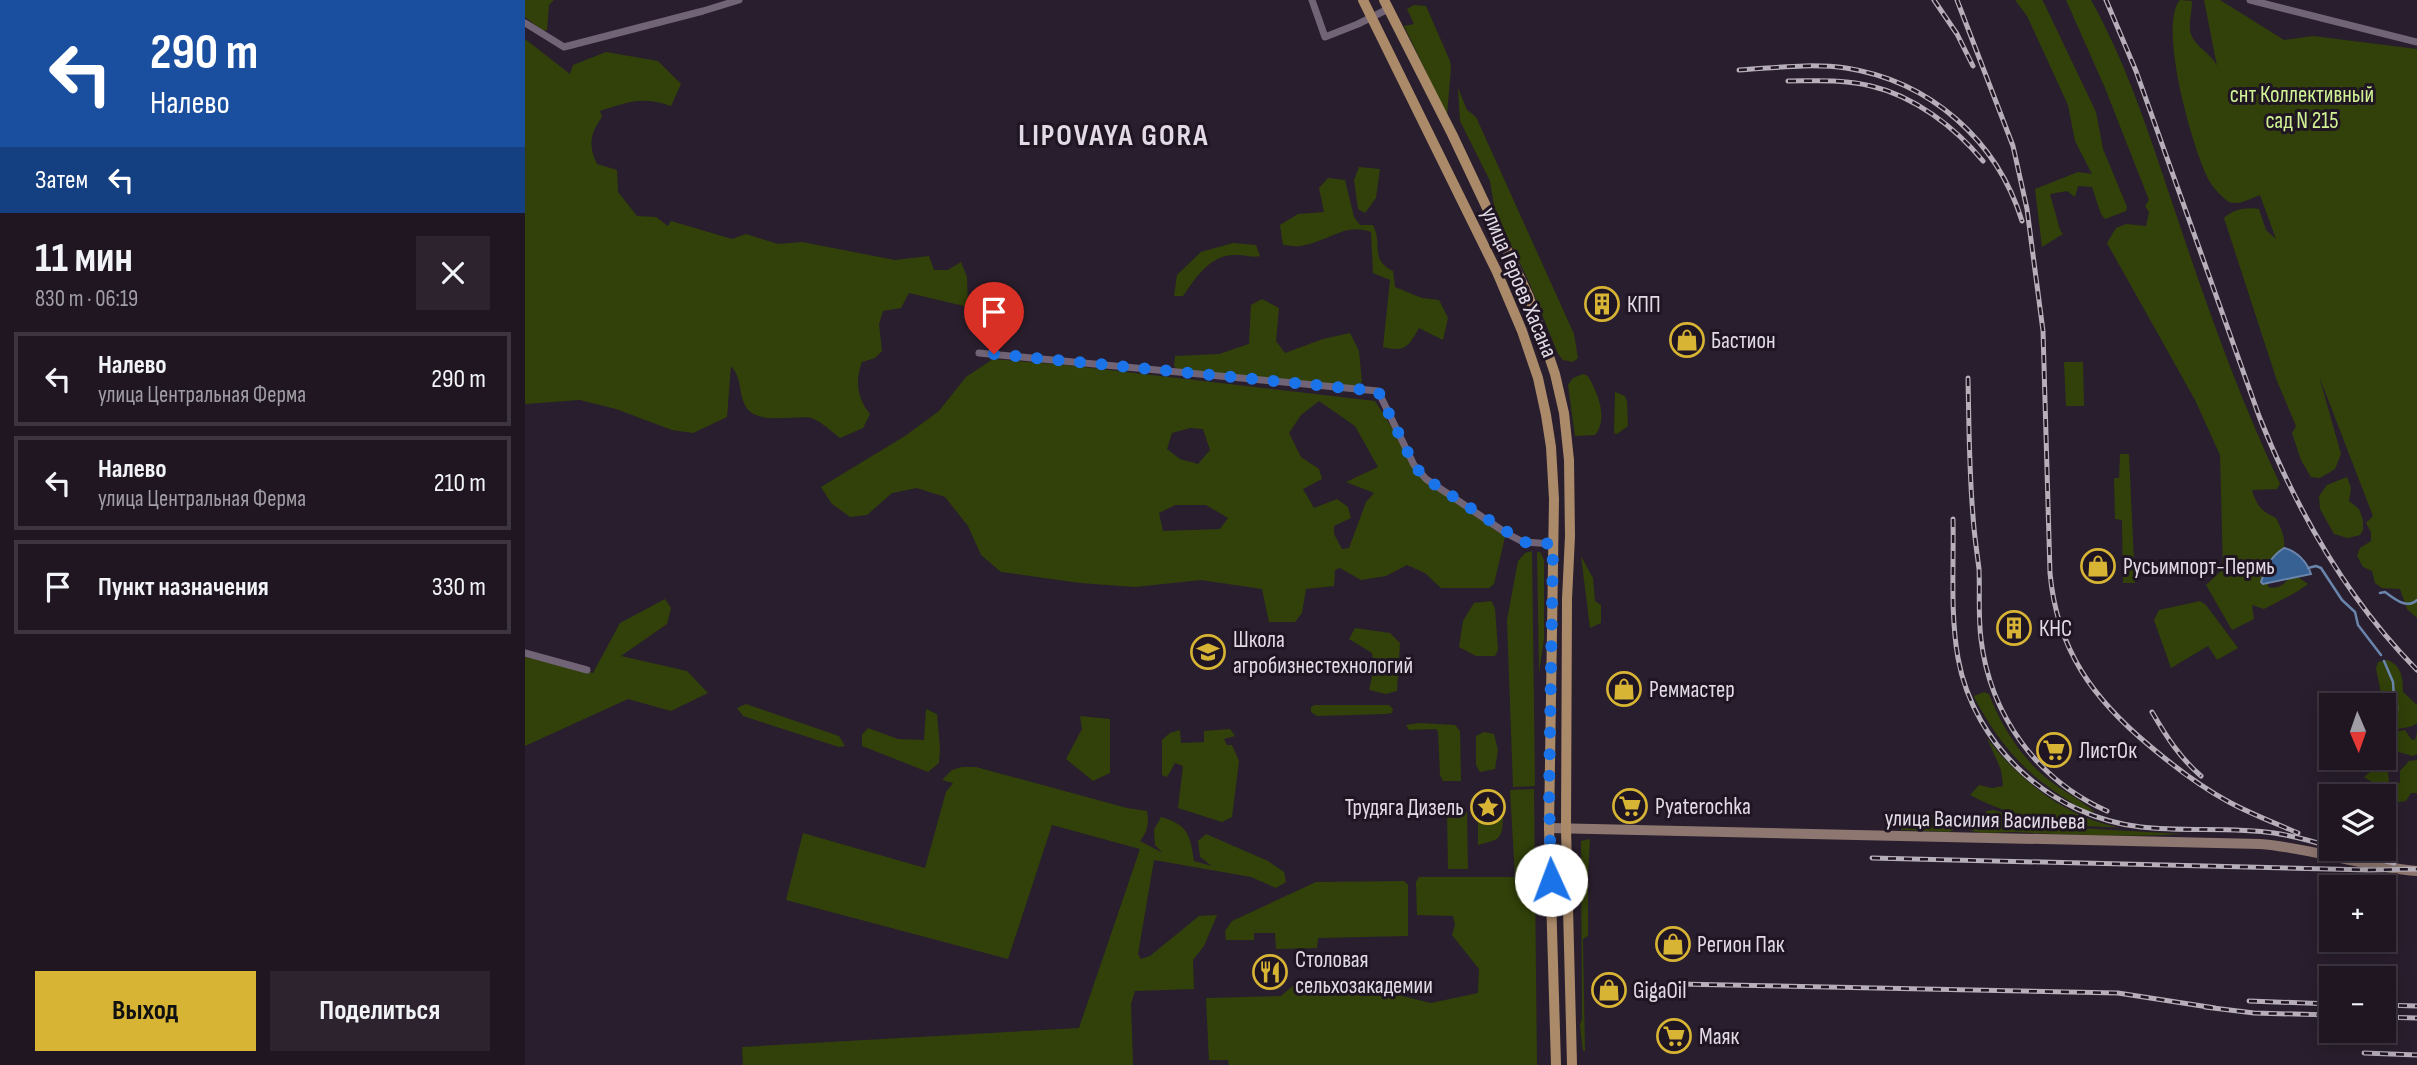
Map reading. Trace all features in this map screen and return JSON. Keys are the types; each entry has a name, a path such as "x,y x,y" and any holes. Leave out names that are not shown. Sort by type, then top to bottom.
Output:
{"main road":[{"name":"улица Героев Хасана","path":"1363,0 1497,272 1522,331 1538,378 1551,447 1553,544 1549,828 1556,1065"},
{"name":"улица Героев Хасана","path":"1386,4 1452,134 1529,297 1555,374 1564,413 1569,460 1570,536 1567,599 1566,828 1572,1065"},
{"name":"улица Василия Васильева","path":"1549,828 2260,844 2417,871"}],"street":[{"path":"525,23 564,47 703,12 739,0"},
{"path":"1312,0 1325,37 1372,18 1386,4"},
{"path":"2250,0 2417,42"},
{"path":"979,353 1378,391 1414,465 1426,479 1523,542 1553,544"},
{"path":"525,653 587,670"}],"green space":[{"path":"525,0 554,0 549,5 547,30 543,31 525,17"},
{"path":"2015,0 2042,0 2044,3 2096,112 2103,149 2127,207 2126,211 2105,219 2092,187 2078,186 2075,197 2067,191 2050,194 2063,234 2042,247 2035,189 2078,172 2092,174 2075,141 2068,105 2027,16"},
{"path":"2066,0 2091,0 2117,52 2149,134 2224,352 2280,484 2277,489 2252,490 2260,507 2276,518 2284,541 2268,587 2282,585 2292,573 2308,584 2264,609 2252,605 2254,619 2232,630 2206,585 2223,569 2220,455 2195,400 2107,243 2116,228 2126,224 2146,226 2149,212 2145,206 2149,200 2105,88"},
{"name":"снт Коллективный сад N 215","path":"2180,0 2192,1 2191,36 2217,66 2204,0 2220,0 2284,40 2313,36 2417,49 2417,618 2407,609 2400,589 2382,588 2375,583 2372,571 2363,567 2357,556 2360,548 2371,541 2371,532 2366,523 2373,516 2319,376 2341,454 2335,469 2320,478 2311,477 2301,460 2292,433 2296,426 2277,381 2224,218 2240,209 2259,209 2266,230 2276,239 2260,195 2241,202 2229,202 2212,185 2203,167 2187,119 2175,62 2174,14"},
{"path":"1414,5 1426,6 1450,61 1447,115 1404,26 1414,24 1407,9"},
{"path":"525,39 570,74 573,65 606,52 658,61 681,84 671,106 652,101 635,101 600,111 602,117 595,129 591,145 594,157 597,164 617,170 618,192 637,216 656,217 668,226 671,221 732,239 746,234 778,244 802,242 895,260 929,256 934,270 948,270 961,262 967,277 968,307 909,293 901,308 883,311 879,324 882,351 875,358 862,362 858,376 860,396 870,414 863,428 840,438 814,419 770,418 752,413 746,407 737,376 731,366 727,417 693,433 672,430 616,409 580,400 525,404"},
{"path":"1458,88 1467,110 1476,117 1574,334 1578,358 1573,362 1563,360 1558,354 1529,282 1495,211 1490,181 1460,121"},
{"path":"1359,167 1380,169 1376,198 1365,213 1358,209 1354,180"},
{"path":"1328,178 1345,180 1354,217 1360,225 1373,225 1381,262 1393,271 1395,287 1422,298 1439,300 1448,318 1443,340 1419,328 1405,346 1397,349 1383,347 1390,280 1373,273 1371,232 1344,231 1309,244 1283,245 1280,225 1298,214 1324,212 1319,188"},
{"path":"1233,243 1256,245 1260,256 1228,255 1220,258 1206,267 1183,296 1174,296 1177,275 1201,252"},
{"path":"1262,299 1279,308 1276,341 1285,353 1323,339 1350,333 1359,351 1362,382 1354,386 1176,369 1175,356 1219,354 1249,344 1251,305"},
{"path":"993,359 1375,401 1425,479 1505,537 1494,584 1489,588 1441,588 1425,573 1407,565 1386,576 1361,580 1340,568 1335,570 1334,586 1306,589 1302,613 1295,622 1269,622 1262,589 1201,580 1135,587 1080,583 1001,572 981,555 968,526 945,497 917,488 892,493 867,515 850,517 831,503 821,487 905,436 939,411 966,377","holes":["1319,401 1355,426 1378,467 1346,482 1374,493 1366,502 1349,548 1342,549 1334,534 1334,526 1351,518 1348,507 1337,499 1314,508 1303,489 1322,479 1319,469 1301,457 1289,433 1301,415","1190,428 1203,429 1210,450 1198,464 1180,459 1167,449 1172,433","1175,505 1206,505 1228,518 1220,529 1163,531 1159,513"]},
{"path":"2064,362 2083,362 2084,406 2066,406"},
{"path":"1583,374 1588,376 1598,397 1601,421 1595,435 1575,436 1568,385 1573,378"},
{"path":"1615,392 1625,396 1627,402 1628,426 1617,434 1614,433"},
{"path":"2120,454 2129,454 2135,583 2123,583 2122,520 2115,519 2114,478 2119,478"},
{"path":"2347,477 2351,488 2349,501 2359,509 2363,520 2360,535 2348,538 2334,534 2320,509 2319,496 2327,485"},
{"path":"1532,551 1535,786 1513,787 1507,620 1518,561 1525,553"},
{"path":"1537,552 1540,552 1544,560 1544,639 1539,673"},
{"path":"1581,556 1593,578 1595,601 1601,605 1601,623 1590,628"},
{"path":"665,599 671,608 667,624 621,656 687,671 708,693 671,711 628,699 525,746 525,657 593,673 620,623"},
{"path":"1491,601 1495,608 1498,650 1495,656 1476,656 1459,647 1463,621 1474,603"},
{"path":"2200,601 2206,605 2238,648 2217,660 2208,646 2171,668 2154,620 2159,610"},
{"path":"1355,628 1390,633 1400,643 1397,691 1386,694 1369,690 1374,668 1372,653 1349,639"},
{"path":"2387,660 2399,669 2403,692 2417,705 2417,723 2411,727 2396,730 2396,693 2381,693 2376,668 2378,662"},
{"path":"1984,692 1989,694 2006,730 2021,752 2039,772 2095,812 2076,805 2051,789 2013,755 1975,699 1974,696"},
{"path":"746,704 839,736 845,746 839,747 743,716 737,708"},
{"path":"1389,705 1393,709 1392,713 1385,714 1317,716 1311,712 1311,707"},
{"path":"926,709 937,714 940,748 939,763 928,772 862,746 862,735 868,728 898,739 924,740"},
{"path":"1080,716 1110,719 1110,773 1093,781 1066,759 1082,729"},
{"path":"1406,725 1455,725 1460,731 1461,781 1443,781 1440,775 1438,731 1409,730"},
{"path":"1230,729 1235,736 1224,739 1227,745 1232,745 1239,761 1232,817 1222,822 1178,808 1183,766 1175,763 1167,777 1162,775 1162,740 1170,733 1180,730 1181,743 1204,742 1204,731"},
{"path":"2405,730 2411,739 2415,740 2417,733 2417,754 2413,756 2396,751 2396,732"},
{"path":"1484,732 1494,734 1498,750 1495,769 1480,772 1476,765 1476,736"},
{"path":"1987,738 2028,782 2062,806 2080,815 2118,827 2080,826 2042,820 2006,811 1970,795 1979,785 1992,788 2003,786 2001,770"},
{"path":"2417,760 2417,793 2411,793 2406,801 2396,802 2396,784 2389,784 2400,783 2400,771 2409,761"},
{"path":"976,767 1147,811 1147,827 1140,841 1163,853 1155,845 1154,830 1161,817 1177,823 1186,832 1194,861 1212,866 1200,857 1198,841 1206,834 1268,861 1284,872 1286,882 1276,888 1251,877 1154,860 1138,954 1141,959 1150,956 1199,916 1217,915 1204,946 1193,960 1194,989 1135,991 1131,1004 1133,1065 743,1065 742,1047 1079,1028 1140,849 1052,825 1008,959 786,900 803,833 925,868 946,792 953,783 942,780 952,770"},
{"path":"2372,770 2388,770 2389,784 2375,784 2364,777"},
{"path":"1534,789 1537,1065 1229,1065 1228,1060 1209,1060 1206,998 1281,996 1295,984 1337,980 1431,1003 1478,993 1479,969 1452,935 1455,925 1453,916 1417,915 1416,882 1419,877 1515,877 1510,790"},
{"path":"1994,810 2033,823 2182,834 1988,833 1962,826 1971,814 1983,816 1987,811"},
{"path":"1447,812 1467,812 1468,869 1448,869"},
{"path":"1492,814 1503,818 1502,831 1495,840 1478,845 1478,815"},
{"path":"1899,815 1949,815 1953,830 1901,830"},
{"path":"1590,839 1588,936 1583,939 1583,1051 1580,1025 1581,841"},
{"path":"1404,881 1408,885 1408,936 1318,938 1317,948 1276,949 1275,933 1254,933 1254,940 1226,940 1225,931 1232,921 1316,882"}],"water":[{"path":"2284,548 2301,558 2311,574 2263,584 2261,582 2269,563"}],"waterway":[{"path":"2308,568 2321,568 2342,600 2355,612 2358,625 2381,655"},
{"path":"2380,593 2385,592 2396,600 2409,604 2417,600"},
{"path":"2384,661 2393,682 2394,693"},
{"path":"2396,703 2396,712"}],"railway":[{"path":"1934,0 1957,34 1973,66"},
{"path":"1957,0 2013,146 2027,209 2043,331 2050,573 2054,601 2070,649 2095,691 2130,729 2160,755 2219,796 2298,833"},
{"path":"2106,0 2136,71 2273,451 2325,551 2346,583 2391,642 2417,670"},
{"path":"1739,70 1793,66 1846,68 1877,75 1905,86 1932,101 1956,119 1977,140 1996,165 2011,192 2022,221"},
{"path":"1788,81 1851,82 1903,97 1947,125 1983,161"},
{"path":"1968,378 1980,630 1986,667 2006,719 2021,742 2059,782 2107,811"},
{"path":"1953,519 1954,624 1958,658 1967,690 1981,721 1999,748 2022,772 2048,793 2077,809 2108,821 2141,827 2274,833 2319,844"},
{"path":"2152,712 2186,762 2201,776"},
{"path":"1872,858 2417,869"},
{"path":"2386,861 2394,863"},
{"path":"1677,984 2118,993 2215,1008"},
{"path":"2249,1001 2319,1004"},
{"path":"2396,1005 2417,1006"},
{"path":"2205,1007 2254,1013 2319,1015"},
{"path":"2396,1017 2417,1018"},
{"path":"2364,1053 2417,1055"}],"place":[{"name":"КПП","path":"1602,304"},
{"name":"Бастион","path":"1687,340"},
{"name":"Русьимпорт-Пермь","path":"2098,566"},
{"name":"КНС","path":"2014,628"},
{"name":"Школа агробизнестехнологий","path":"1208,652"},
{"name":"Реммастер","path":"1624,689"},
{"name":"ЛистОк","path":"2054,750"},
{"name":"Pyaterochka","path":"1630,806"},
{"name":"Трудяга Дизель","path":"1488,807"},
{"name":"Регион Пак","path":"1673,944"},
{"name":"Столовая сельхозакадемии","path":"1270,972"},
{"name":"GigaOil","path":"1609,990"},
{"name":"Маяк","path":"1674,1036"}],"district":[{"name":"LIPOVAYA GORA","path":"1114,135"}],"route":[{"path":"994,354 1378,391 1414,465 1426,479 1488,522 1523,542 1553,544 1549,793 1551,880"}]}
